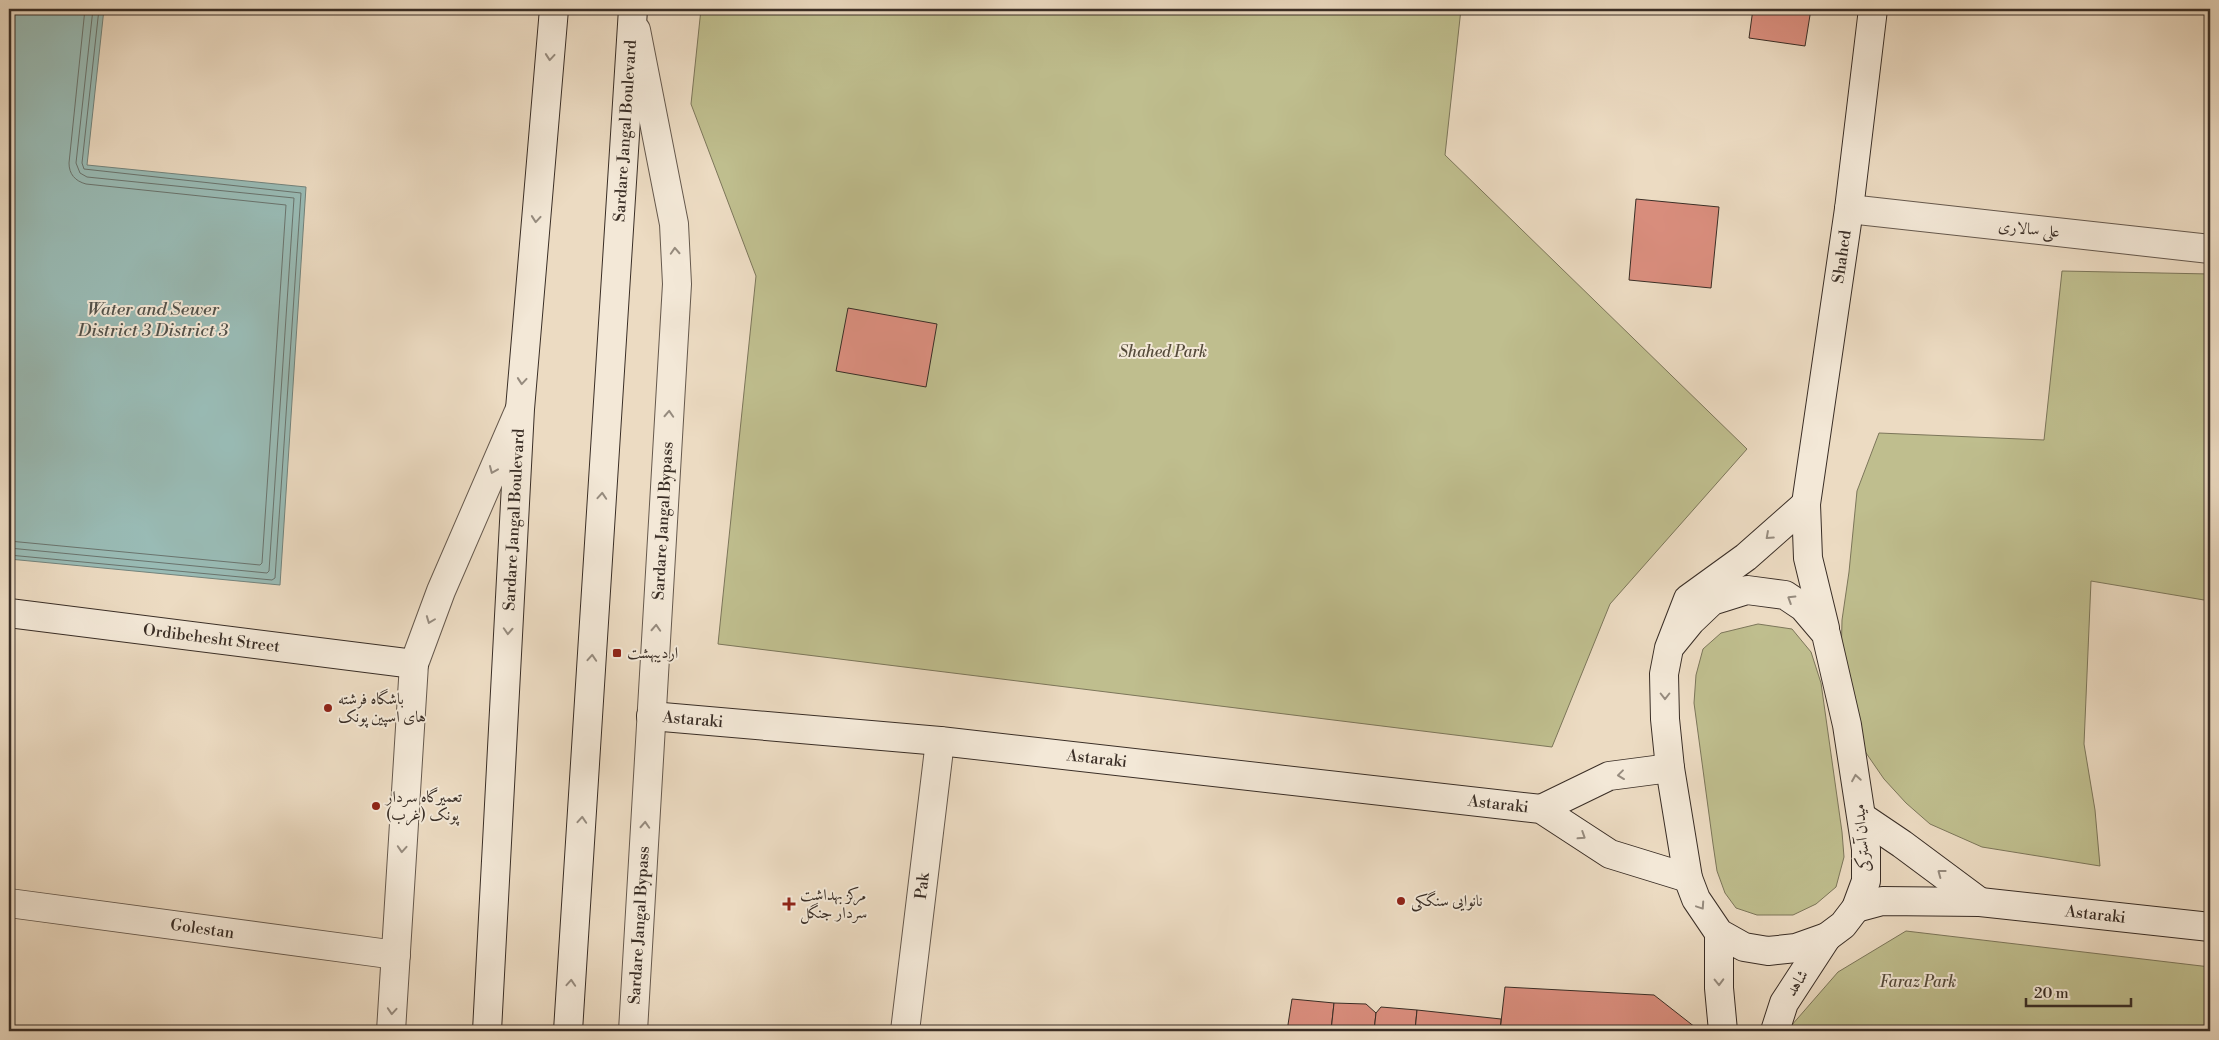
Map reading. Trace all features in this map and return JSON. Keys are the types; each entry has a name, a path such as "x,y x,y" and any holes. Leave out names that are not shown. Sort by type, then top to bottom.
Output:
{"street":[{"name":"Sardare Jangal Boulevard","path":"487,1031 520,409 554,9"},
{"name":"Shahed","path":"1826,634 1808,558 1806,504 1849,208 1873,9"},
{"name":"Sardare Jangal Boulevard","path":"568,1031 633,11"},
{"name":"Sardare Jangal Bypass","path":"633,11 674,224 677,284 633,1031"},
{"name":"علی سالاری","path":"1849,208 2210,249"},
{"path":"391,1031 414,664 441,591 520,409"},
{"path":"1669,648 1688,599 1746,557 1806,504"},
{"name":"میدان آسترکی","path":"1747,590 1785,595 1803,607 1826,634 1847,725 1862,817 1866,849 1866,881 1856,908 1843,925 1827,937 1796,948 1768,951 1744,947 1719,933 1696,899 1688,878 1670,768 1664,701 1664,674 1669,648 1691,621 1712,601 1747,590"},
{"name":"Ordibehesht Street","path":"9,613 414,664"},
{"name":"Astaraki","path":"651,716 940,741 1541,809"},
{"name":"Pak","path":"905,1031 940,741"},
{"path":"1541,809 1609,776 1670,768"},
{"path":"1541,809 1610,854 1688,878"},
{"path":"1862,817 1980,902"},
{"name":"Astaraki","path":"1856,908 1882,901 1980,902 2210,927"},
{"name":"Golestan","path":"9,903 396,955"},
{"path":"1719,933 1719,988 1723,1031"},
{"name":"شاهد","path":"1775,1031 1784,1003 1827,937"}],"green space":[{"name":"Shahed Park","path":"701,9 1461,9 1445,155 1747,449 1610,604 1552,747 718,644 756,276 691,104"},
{"path":"2062,271 2210,274 2210,601 2091,581 2084,744 2095,810 2100,866 1982,847 1930,824 1906,803 1884,779 1864,750 1841,665 1842,620 1857,491 1879,433 2044,440"},
{"path":"1758,624 1792,629 1811,652 1821,683 1842,832 1844,857 1836,887 1816,904 1793,915 1757,915 1736,908 1725,893 1717,871 1694,703 1696,675 1703,649 1721,633"},
{"name":"Faraz Park","path":"1906,931 2210,967 2210,1031 1791,1031 1791,1026 1838,972"}],"water":[{"name":"Water and Sewer District 3 District 3","path":"9,9 104,9 87,165 306,187 280,585 9,559"}],"building":[{"path":"1753,9 1811,9 1805,46 1749,38"},
{"path":"1636,199 1719,207 1711,288 1629,280"},
{"path":"848,308 937,324 926,387 836,371"},
{"path":"1505,987 1654,995 1700,1031 1500,1031"},
{"path":"1292,999 1334,1003 1331,1031 1287,1031"},
{"path":"1334,1003 1366,1004 1376,1013 1374,1031 1331,1031"},
{"path":"1381,1007 1417,1010 1415,1031 1374,1031 1376,1013"},
{"path":"1417,1010 1501,1019 1500,1031 1415,1031"}],"place":[{"name":"اردیبهشت","path":"617,653"},
{"name":"باشگاه فرشته های اسپین پونک","path":"328,708"},
{"name":"تعمیرگاه سردار پونک (غرب)","path":"376,806"},
{"name":"نانوایی سنگکی","path":"1401,901"},
{"name":"مرکز بهداشت سردار جنگل","path":"789,904"}]}
